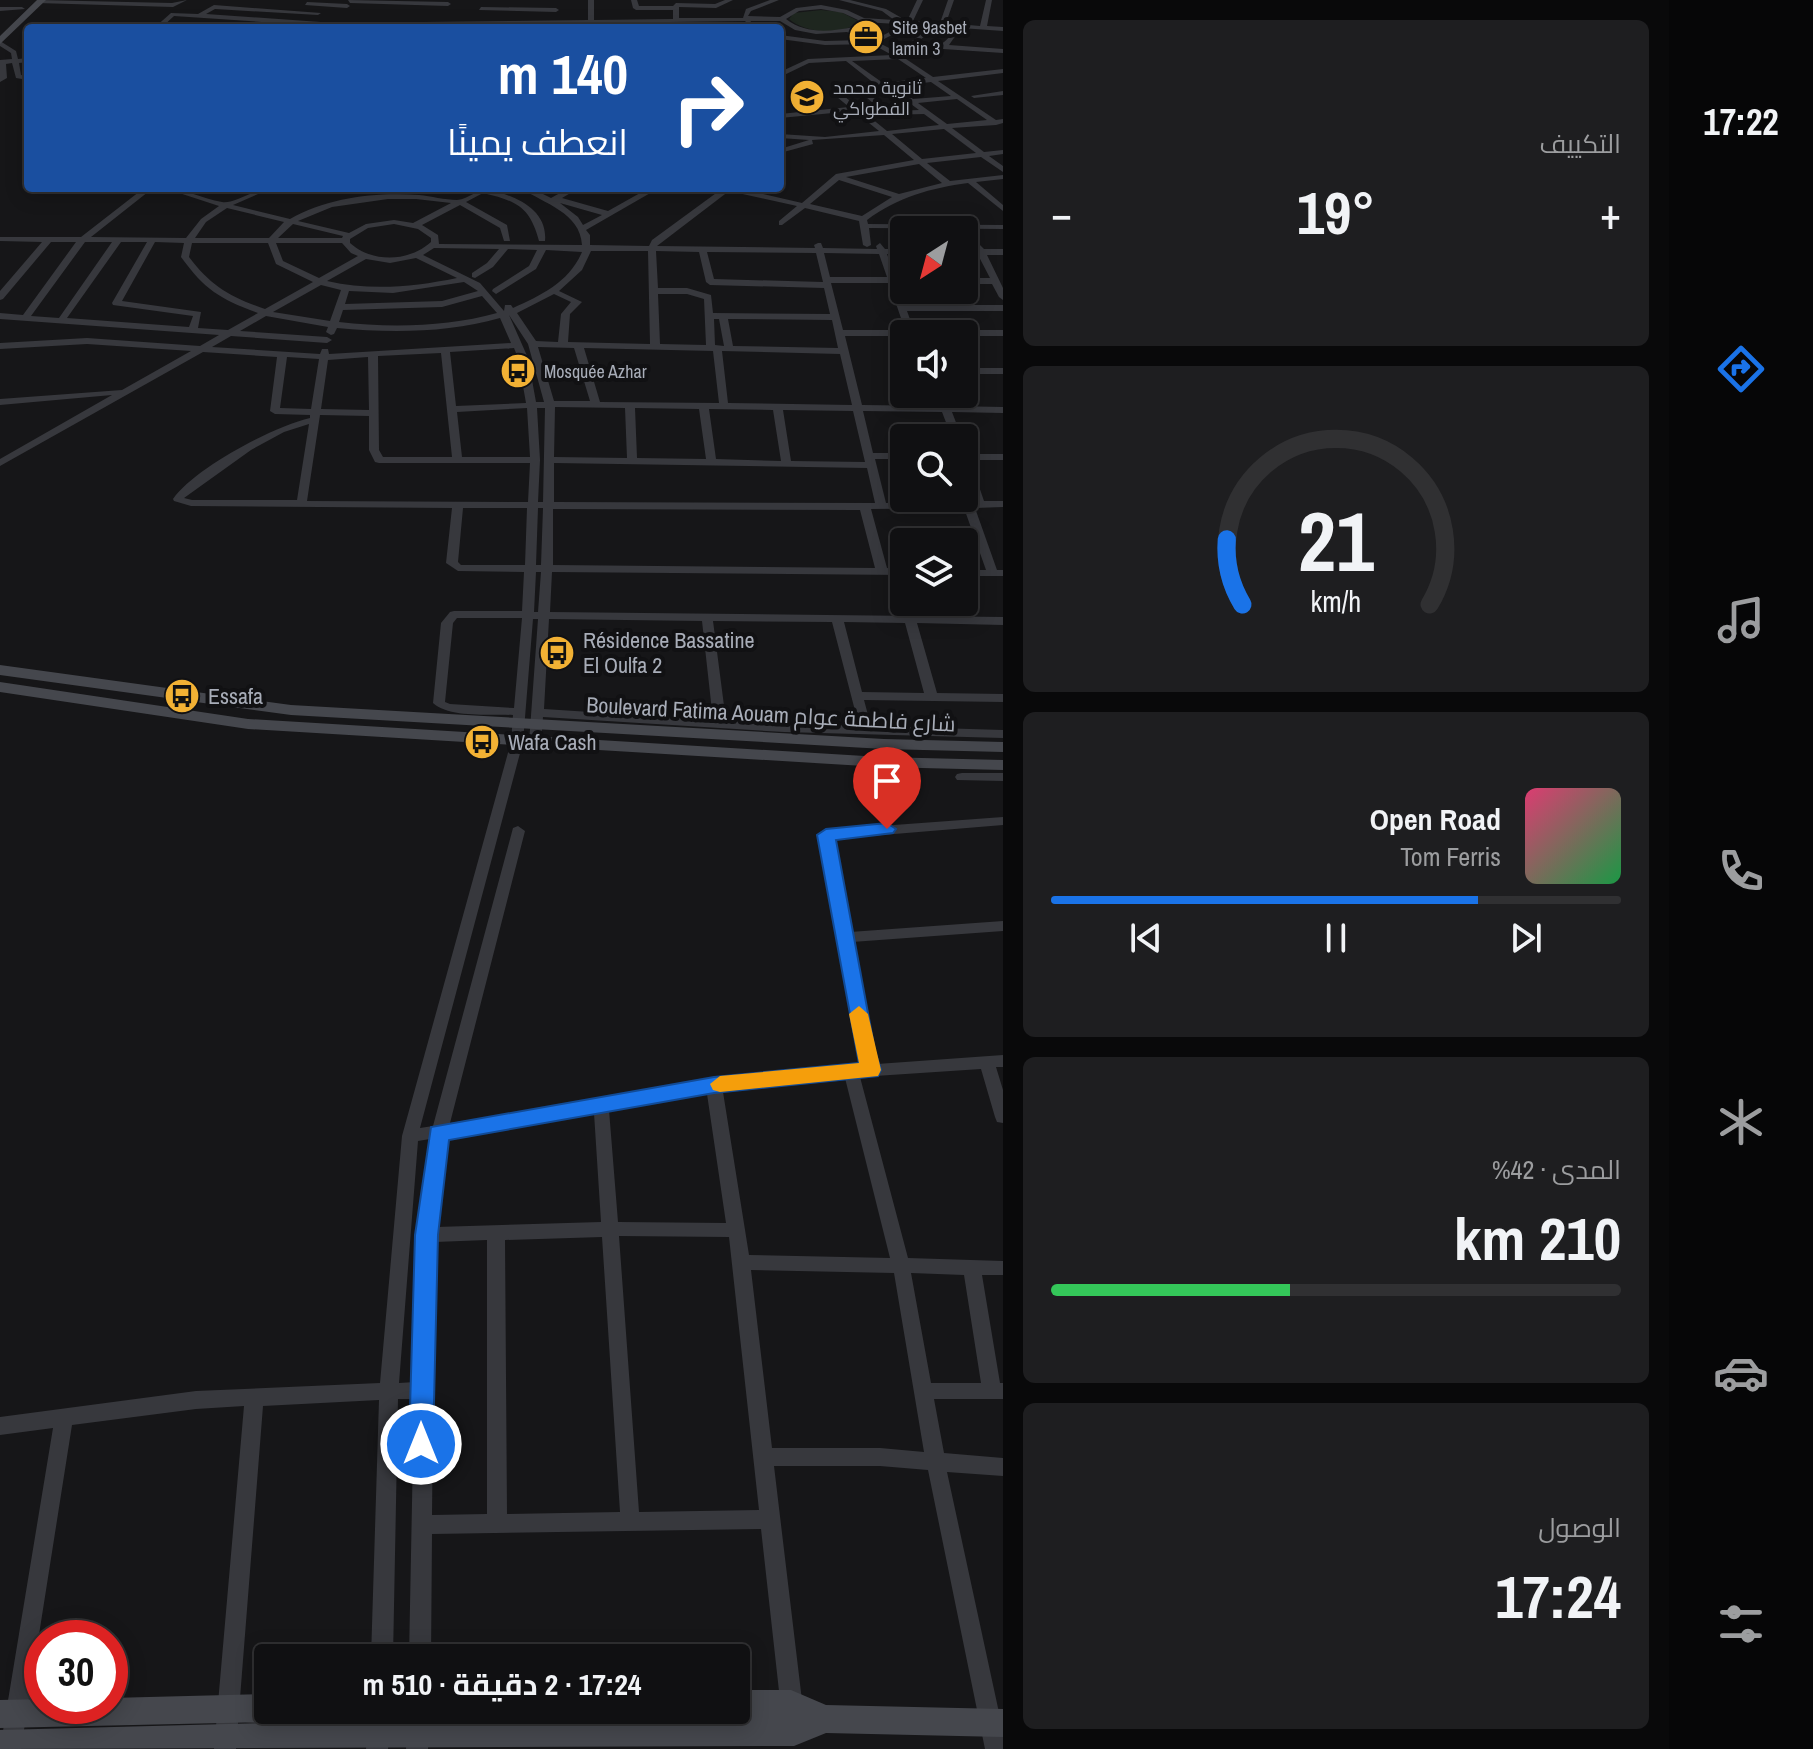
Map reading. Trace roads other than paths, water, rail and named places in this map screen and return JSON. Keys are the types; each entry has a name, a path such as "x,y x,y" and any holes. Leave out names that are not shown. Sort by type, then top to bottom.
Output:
{"main road":[{"path":"0,32 22,9 38,1"},
{"path":"0,42 38,1"},
{"path":"0,670 153,688 282,709 519,717"},
{"name":"Boulevard Fatima Aouam شارع فاطمة عوام","path":"0,687 238,723 1002,773"},
{"name":"Boulevard Fatima Aouam شارع فاطمة عوام","path":"519,717 884,744 1003,747"},
{"path":"866,730 884,744"},
{"path":"750,1704 791,1704 826,1719 997,1732"},
{"path":"8,1714 226,1732 254,1716"},
{"path":"7,1745 226,1732 418,1731 796,1741 826,1719"}],"street":[{"path":"38,1 173,5 184,0"},
{"path":"231,0 449,2"},
{"path":"476,17 485,0"},
{"path":"481,9 557,14 556,0"},
{"path":"591,0 591,24"},
{"path":"634,0 636,8 716,6 730,0"},
{"path":"751,24 746,19 746,13 752,7 776,0"},
{"path":"809,0 816,5 847,12 900,57 1000,120"},
{"path":"842,0 884,10 905,23"},
{"path":"784,36 846,44 879,40 898,30 920,0"},
{"path":"942,25 951,0"},
{"path":"983,28 989,0"},
{"path":"334,24 349,2"},
{"path":"436,23 449,2"},
{"path":"416,3 406,24 440,24"},
{"path":"782,19 787,13 816,5"},
{"path":"199,16 214,7 318,13"},
{"path":"675,8 676,19"},
{"path":"0,9 22,9"},
{"path":"256,19 266,9"},
{"path":"98,11 311,24"},
{"path":"515,11 516,22"},
{"path":"162,24 173,14"},
{"path":"482,24 647,24 676,19 782,19 794,27 817,32 848,30 879,40 912,56 974,96 1000,120 1003,128"},
{"path":"274,24 278,21"},
{"path":"848,30 861,23 1003,29"},
{"path":"914,42 926,33 929,24"},
{"path":"944,47 955,36 959,26"},
{"path":"784,33 794,27"},
{"path":"0,42 14,52 18,77 24,78"},
{"path":"846,44 873,60"},
{"path":"784,47 858,51"},
{"path":"912,56 944,47 1003,51"},
{"path":"784,73 808,61 849,62 900,57"},
{"path":"0,80 4,78 1,62 24,60"},
{"path":"849,62 900,92 1003,170"},
{"path":"784,64 796,66"},
{"path":"949,184 833,91 1003,71"},
{"path":"900,92 869,98 890,113 923,112"},
{"path":"974,96 1003,93"},
{"path":"912,101 960,97"},
{"path":"784,116 854,109"},
{"path":"784,136 825,139 1000,120"},
{"path":"784,150 825,139"},
{"path":"782,223 839,176 919,161 1003,152"},
{"path":"839,176 896,196"},
{"path":"863,222 896,196 949,184 1003,177"},
{"path":"970,181 1001,205"},
{"path":"5,345 82,240 144,192"},
{"path":"184,192 292,218 349,236"},
{"path":"203,192 231,204"},
{"path":"259,192 201,222 187,237 185,257 209,286 266,313 333,326 407,327 508,314 553,291 577,273 589,243 584,228 554,199"},
{"path":"367,192 370,199"},
{"path":"415,225 480,192"},
{"path":"340,307 442,304 490,292 533,267 543,243 542,222 536,214 493,192"},
{"path":"536,192 609,214"},
{"path":"554,199 567,192"},
{"path":"584,228 648,192"},
{"path":"653,245 723,192"},
{"path":"746,192 863,222 1003,227"},
{"path":"370,199 460,203 504,227 507,243 490,265 470,277 417,289 345,290 317,284 279,262 272,238 292,218 370,199"},
{"path":"863,222 867,245"},
{"path":"91,234 272,238 349,236 380,223 415,225 430,231 432,245 490,292 533,344 550,405 545,615 535,743"},
{"path":"349,236 350,250 387,259 416,255 432,245 507,243 819,248 867,245 881,248"},
{"path":"0,239 152,240 187,237"},
{"path":"0,253 13,239"},
{"path":"0,297 48,240"},
{"path":"61,321 118,240"},
{"path":"152,240 116,303 198,314 193,330"},
{"path":"653,245 702,249 890,248"},
{"path":"653,245 655,346"},
{"path":"819,248 881,505"},
{"path":"881,248 890,272"},
{"path":"702,249 710,282 890,280"},
{"path":"1003,250 980,250 1003,297"},
{"path":"416,255 470,277"},
{"path":"0,463 365,256"},
{"path":"978,281 995,281"},
{"path":"302,501 327,340 345,290"},
{"path":"553,291 578,302 571,304 564,315 563,344"},
{"path":"653,291 687,291 706,295 724,407"},
{"path":"902,304 907,320"},
{"path":"904,308 1003,308"},
{"path":"382,1644 389,1392 410,1136 517,742 531,568 535,460 532,407 519,345 508,314"},
{"path":"723,315 729,347"},
{"path":"0,316 327,340"},
{"path":"709,316 835,317"},
{"path":"840,333 890,334"},
{"path":"978,333 1003,333"},
{"path":"5,345 87,341 324,357 519,345"},
{"path":"533,344 844,351"},
{"path":"578,344 596,405"},
{"path":"445,351 457,460"},
{"path":"373,355 374,450 379,460 535,460"},
{"path":"282,356 273,408 316,416 375,413"},
{"path":"978,371 1003,371"},
{"path":"0,402 124,392"},
{"path":"451,409 596,405 1003,410"},
{"path":"630,406 632,461"},
{"path":"704,407 711,462"},
{"path":"778,408 786,463"},
{"path":"946,409 952,424"},
{"path":"316,416 274,434 184,491 178,499 191,503 890,505"},
{"path":"978,457 1003,457"},
{"path":"550,460 786,463 890,458"},
{"path":"458,503 453,565 890,572"},
{"path":"978,504 1003,504"},
{"path":"864,505 882,572"},
{"path":"977,512 998,573"},
{"path":"519,717 447,708 439,701 450,617 462,613 1003,621"},
{"path":"707,617 720,725"},
{"path":"837,619 866,730"},
{"path":"910,620 932,698"},
{"path":"857,696 1003,698"},
{"path":"600,722 1003,734"},
{"path":"962,777 1002,773"},
{"path":"871,1070 864,1051 826,835 1003,821"},
{"path":"420,1644 421,1390 426,1235 439,1133 518,831"},
{"path":"846,937 1003,926"},
{"path":"466,931 490,933"},
{"path":"410,1136 714,1085 851,1071 995,1062 1003,1117"},
{"path":"851,1071 901,1265 936,1464 997,1732"},
{"path":"714,1085 741,1262 796,1741"},
{"path":"601,1104 630,1519"},
{"path":"426,1235 611,1229 735,1230"},
{"path":"496,1232 497,1523"},
{"path":"741,1262 1003,1268"},
{"path":"923,1391 997,1391 972,1267"},
{"path":"0,1426 254,1396 421,1390"},
{"path":"226,1732 254,1396"},
{"path":"7,1745 8,1714 64,1418"},
{"path":"762,1457 880,1457 936,1464 1003,1467"},
{"path":"421,1525 630,1519 771,1519"}],"place":[{"name":"Site 9asbet lamin 3","path":"866,37"},
{"name":"ثانوية محمد الفطواكي","path":"807,97"},
{"name":"Mosquée Azhar","path":"518,371"},
{"name":"Résidence Bassatine El Oulfa 2","path":"557,653"},
{"name":"Essafa","path":"182,696"},
{"name":"Wafa Cash","path":"482,742"}]}
